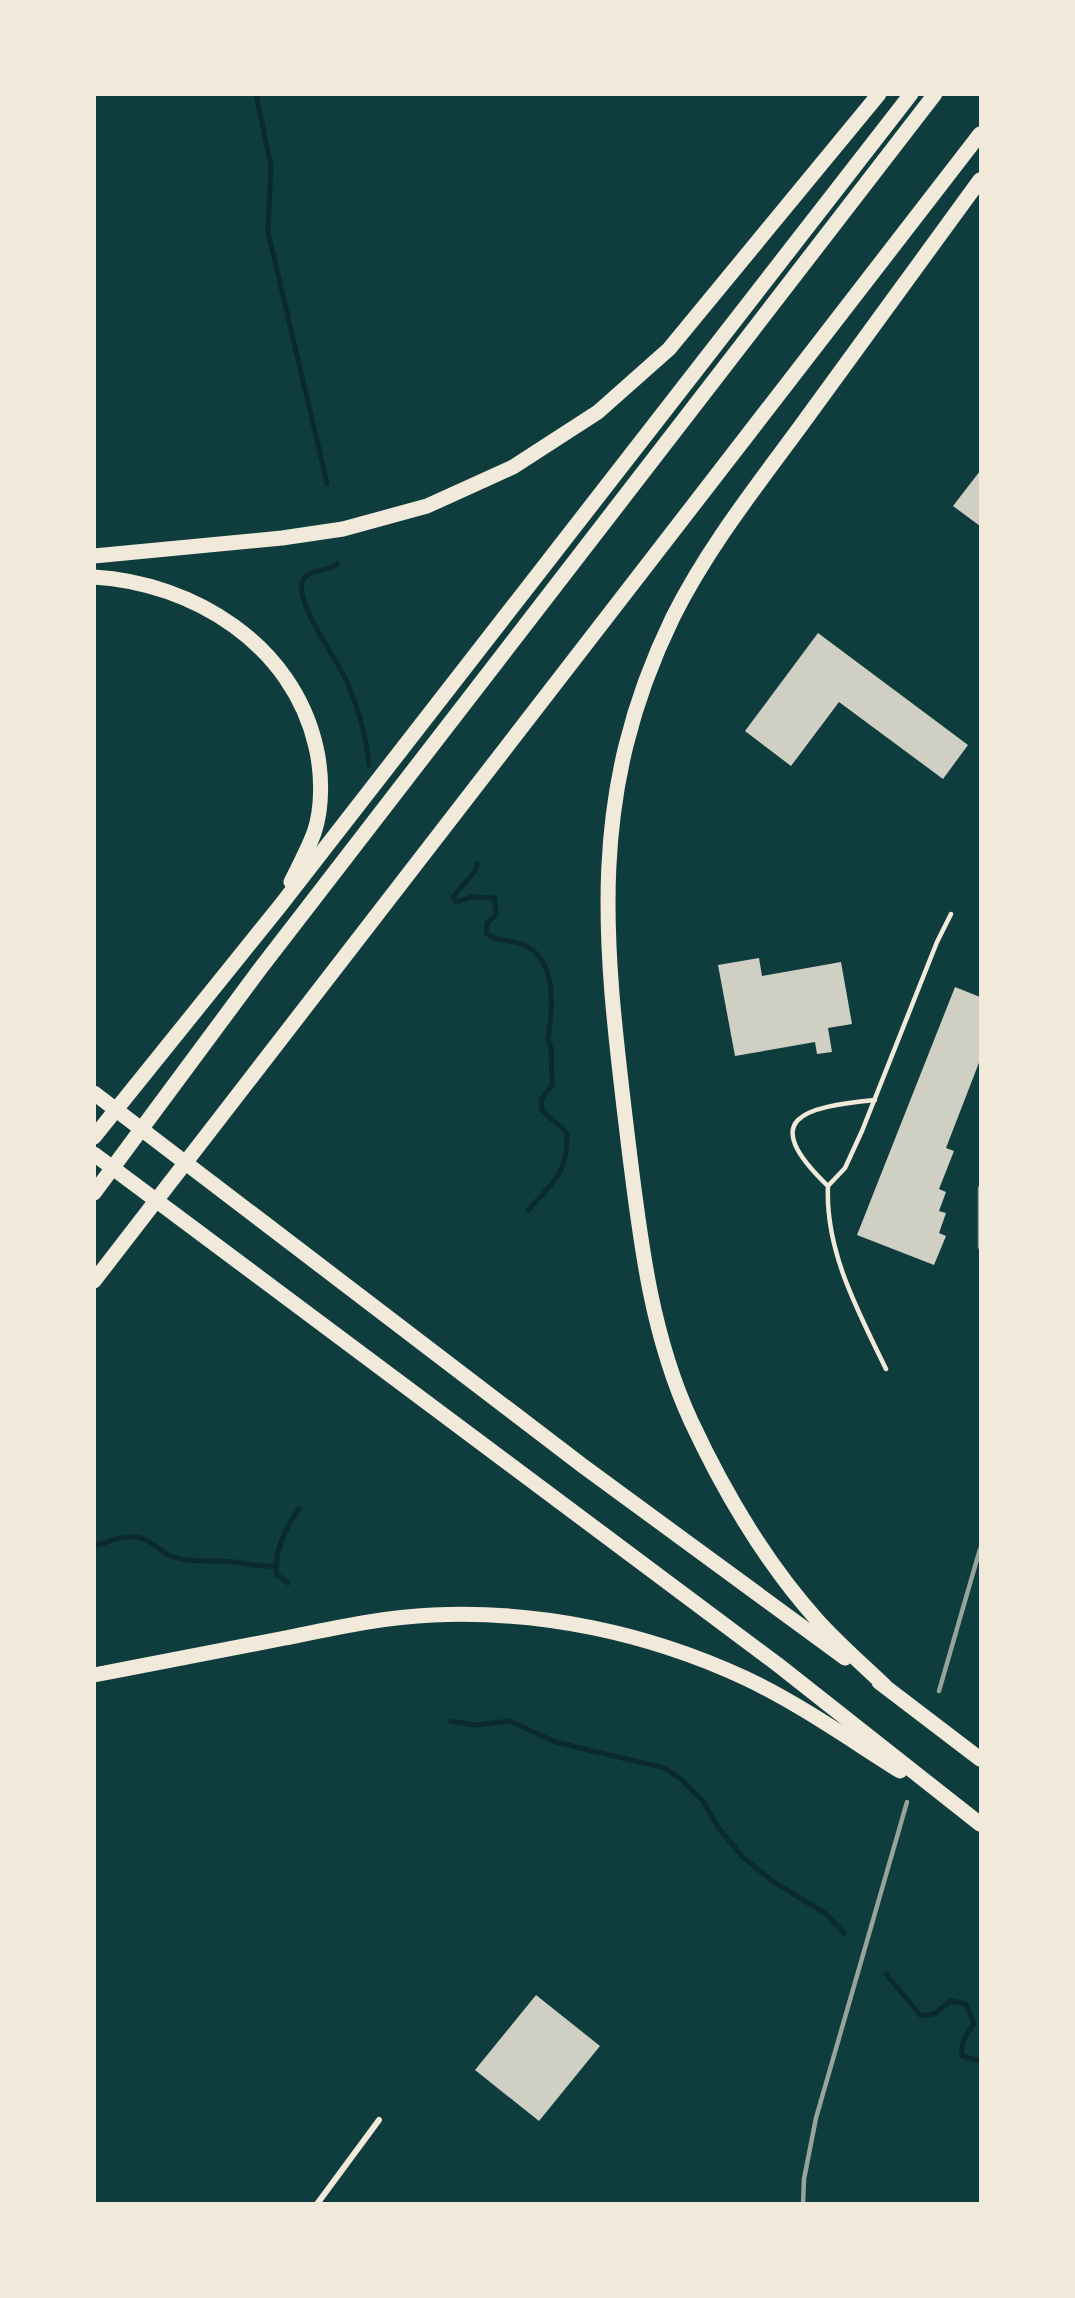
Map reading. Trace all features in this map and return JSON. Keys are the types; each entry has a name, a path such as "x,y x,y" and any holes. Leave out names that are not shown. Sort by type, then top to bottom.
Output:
{"highway":[{"path":"94,556 271,540 343,529 427,506 521,463 598,412 669,349 879,94"},
{"path":"94,1137 280,906 911,94"},
{"path":"94,1193 260,969 935,94"},
{"path":"94,1281 981,134"},
{"path":"885,1686 818,1621 743,1518 707,1453 674,1379 653,1312 639,1235 607,945 607,859 611,820 624,748 645,684 674,616 725,528 981,180"},
{"path":"94,577 155,587 213,612 255,643 279,667 296,693 314,739 320,773 320,792 314,832 280,906"},
{"path":"94,1094 248,1208 593,1473 981,1758"},
{"path":"94,1154 777,1664 981,1824"},
{"path":"94,1675 394,1618 433,1615 502,1616 583,1626 656,1644 744,1678 824,1722 966,1813"}],"street":[{"path":"317,2204 380,2120"}],"lane":[{"path":"886,1369 850,1295 840,1264 827,1207 828,1186 845,1168 875,1100 937,942 951,914"},
{"path":"828,1186 794,1147 792,1131 797,1119 812,1111 839,1104 875,1100"}],"building":[{"path":"980,471 980,526 953,506"},
{"path":"818,633 968,745 943,779 839,702 791,766 745,731"},
{"path":"759,958 762,976 841,962 852,1024 828,1028 832,1052 817,1054 815,1042 735,1056 718,965"},
{"path":"955,987 980,997 980,1060 946,1148 954,1151 939,1189 946,1192 939,1211 946,1213 939,1233 946,1236 934,1265 857,1235"},
{"path":"536,1995 600,2046 539,2121 475,2070"}],"waterway":[{"path":"256,94 271,166 268,232 327,483"},
{"path":"337,564 328,569 312,572 304,578 302,593 319,634 348,684 362,723 369,765"},
{"path":"477,864 475,871 453,897 457,902 471,897 495,898 496,915 487,923 486,933 495,938 521,944 533,951 542,960 550,985 551,1013 548,1039 553,1084 541,1100 542,1110 567,1133 567,1147 562,1168 552,1184 528,1210"},
{"path":"288,1583 276,1574 277,1556 285,1532 299,1509"},
{"path":"94,1545 125,1537 135,1537 150,1542 166,1554 178,1558 276,1566"},
{"path":"451,1721 475,1725 510,1721 555,1742 664,1768 681,1779 703,1801 719,1829 743,1857 771,1880 826,1914 844,1933"},
{"path":"886,1974 921,2016 934,2014 951,2001 966,2004 974,2024 966,2035 962,2056 980,2061"}],"railway":[{"path":"980,1188 980,1247"},
{"path":"939,1691 980,1549"},
{"path":"803,2204 804,2179 816,2118 907,1802"}]}
